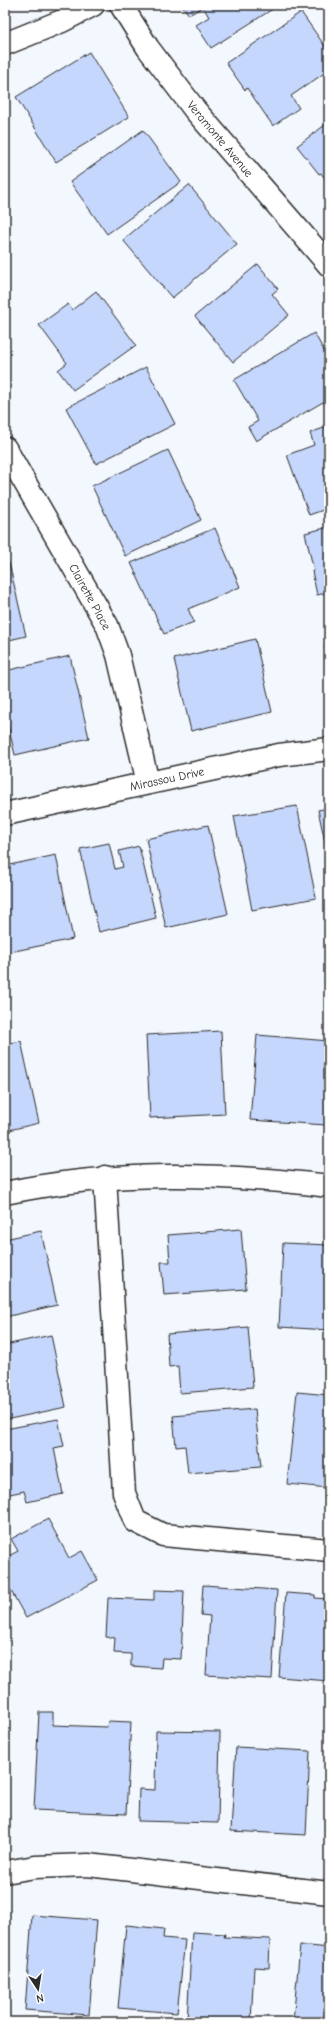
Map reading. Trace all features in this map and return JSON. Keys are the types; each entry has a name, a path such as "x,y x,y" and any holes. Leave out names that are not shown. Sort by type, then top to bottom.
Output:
{"street":[{"path":"5,44 62,21 94,5"},
{"name":"Veramonte Avenue","path":"122,5 148,48 195,110 329,265"},
{"name":"Clairette Place","path":"5,448 107,625 118,655 148,783"},
{"name":"Mirassou Drive","path":"5,814 279,755 329,749"},
{"path":"5,1193 42,1185 105,1177 186,1176 268,1178 329,1186"},
{"path":"105,1177 124,1493 135,1521 163,1535 329,1550"},
{"path":"5,1872 35,1867 88,1865 329,1893"}],"building":[{"path":"182,5 279,5 211,48 196,25 209,17 203,7 189,15"},
{"path":"301,12 329,52 329,70 291,96 299,108 273,126 247,88 245,90 226,63"},
{"path":"89,52 129,117 56,162 16,97"},
{"path":"329,122 329,184 321,173 319,174 297,146"},
{"path":"143,130 181,182 107,234 70,182"},
{"path":"189,185 237,244 172,298 123,240"},
{"path":"258,264 278,289 272,294 289,315 233,362 195,316"},
{"path":"5,275 10,305 5,306"},
{"path":"96,291 136,345 73,390 58,370 67,363 39,325 68,304 72,310"},
{"path":"314,333 329,359 329,409 323,402 256,441 248,427 258,421 234,380"},
{"path":"146,367 175,424 96,464 66,408"},
{"path":"329,426 329,508 309,515 287,455 314,445 310,433"},
{"path":"168,450 201,520 125,556 92,486"},
{"path":"329,527 329,592 317,595 312,571 314,571 305,533"},
{"path":"215,528 240,587 188,609 194,622 164,634 131,563"},
{"path":"9,563 26,636 5,641 5,564"},
{"path":"255,639 272,712 191,731 174,659"},
{"path":"329,644 329,667 324,645"},
{"path":"70,656 89,738 15,755 5,712 5,671"},
{"path":"297,806 316,898 252,910 234,816"},
{"path":"329,808 329,860 318,810"},
{"path":"208,825 228,914 166,928 146,839"},
{"path":"109,843 115,869 123,867 119,851 139,846 156,918 99,932 80,849"},
{"path":"56,855 73,939 5,953 5,866"},
{"path":"221,1031 225,1114 150,1118 146,1035"},
{"path":"257,1035 329,1041 329,1088 326,1125 250,1120"},
{"path":"21,1041 39,1123 5,1131 5,1044"},
{"path":"241,1229 246,1289 164,1295 161,1262 170,1262 168,1235"},
{"path":"41,1231 57,1305 5,1317 5,1239"},
{"path":"283,1243 329,1245 329,1330 279,1327"},
{"path":"248,1327 253,1387 180,1393 178,1366 169,1367 167,1334"},
{"path":"51,1335 66,1407 5,1420 5,1345"},
{"path":"297,1392 329,1395 329,1488 287,1484"},
{"path":"255,1409 261,1467 188,1473 185,1446 176,1447 173,1416"},
{"path":"58,1419 64,1446 54,1448 63,1494 27,1502 24,1491 5,1495 5,1429"},
{"path":"48,1519 69,1558 82,1551 98,1580 26,1618 5,1580 5,1558 18,1551 11,1539"},
{"path":"203,1585 277,1590 272,1679 206,1675 210,1616 201,1615"},
{"path":"154,1590 184,1591 181,1659 162,1658 161,1668 131,1666 131,1654 114,1653 115,1638 106,1637 108,1598 154,1600"},
{"path":"286,1593 315,1595 315,1598 329,1599 329,1681 279,1677"},
{"path":"39,1712 53,1712 53,1725 107,1727 108,1721 131,1722 126,1814 34,1810"},
{"path":"156,1731 220,1732 218,1823 138,1821 139,1789 155,1790"},
{"path":"236,1747 310,1751 306,1835 231,1831"},
{"path":"32,1915 97,1920 89,2015 25,2010"},
{"path":"126,1925 164,1929 163,1938 185,1940 177,2013 118,2008"},
{"path":"192,1932 225,1934 224,1937 270,1939 269,1968 254,1967 251,2022 187,2022"},
{"path":"300,1945 329,1948 329,2022 293,2022"}]}
